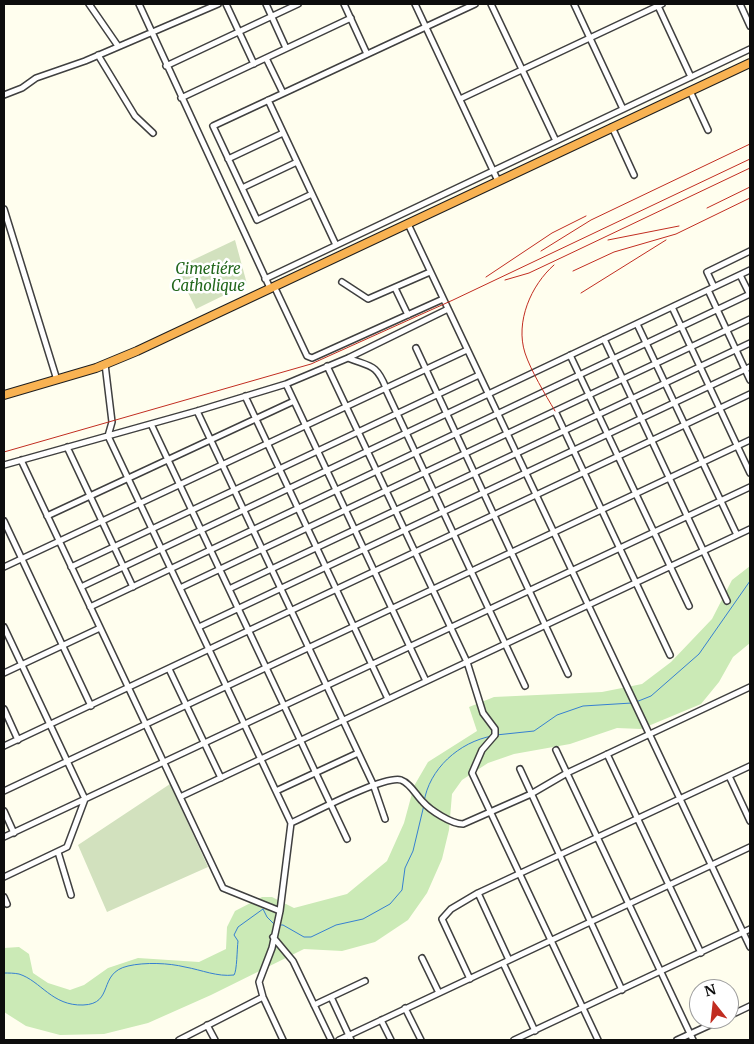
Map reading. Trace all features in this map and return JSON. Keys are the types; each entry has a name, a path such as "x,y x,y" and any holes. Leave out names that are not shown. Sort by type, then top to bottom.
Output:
{"highway":[{"path":"4,395 105,364 750,63"}],"street":[{"path":"89,4 118,46"},
{"path":"139,4 265,279 272,287 307,356 312,358 443,299"},
{"path":"4,95 22,88 36,78 98,55 218,4"},
{"path":"226,4 254,64"},
{"path":"266,4 286,48"},
{"path":"166,66 298,4"},
{"path":"344,4 367,54"},
{"path":"415,4 498,181"},
{"path":"312,194 257,220 213,126 474,4"},
{"path":"491,4 556,141"},
{"path":"574,4 623,109"},
{"path":"740,4 750,26"},
{"path":"460,99 660,5 691,77"},
{"path":"181,98 351,18"},
{"path":"265,279 750,49"},
{"path":"98,55 135,116 153,133"},
{"path":"266,58 283,94"},
{"path":"690,91 708,130"},
{"path":"268,100 336,245"},
{"path":"612,127 634,175"},
{"path":"228,159 283,133"},
{"path":"242,188 297,162"},
{"path":"4,209 57,380"},
{"path":"408,224 750,947"},
{"path":"714,287 707,272 750,251"},
{"path":"81,587 750,270"},
{"path":"342,282 366,299 430,272"},
{"path":"90,607 750,294 740,275"},
{"path":"395,288 408,315"},
{"path":"708,290 736,350 748,368 750,380"},
{"path":"672,307 750,473"},
{"path":"4,465 197,412 286,384 348,358 448,309"},
{"path":"180,588 750,319"},
{"path":"637,324 737,535"},
{"path":"604,339 728,601"},
{"path":"229,589 750,343"},
{"path":"416,348 568,674"},
{"path":"4,567 467,350"},
{"path":"570,355 689,606"},
{"path":"348,358 371,365 377,369 525,686"},
{"path":"105,364 112,422 108,436 291,823 287,873 280,911 273,936 272,948 259,982 263,997 283,1040"},
{"path":"327,366 466,662 484,713 496,733 482,750 472,773 598,1040"},
{"path":"199,627 748,368"},
{"path":"71,567 479,375"},
{"path":"286,384 426,681"},
{"path":"4,746 750,394"},
{"path":"245,396 388,699"},
{"path":"48,516 294,401"},
{"path":"555,411 670,656"},
{"path":"197,412 373,784 384,819"},
{"path":"151,424 347,839"},
{"path":"4,791 750,440"},
{"path":"67,447 133,587"},
{"path":"21,460 223,888 280,911"},
{"path":"4,838 750,487"},
{"path":"4,521 91,706"},
{"path":"180,797 750,529"},
{"path":"4,627 85,799 67,847 4,877"},
{"path":"4,673 100,628"},
{"path":"169,669 220,778"},
{"path":"291,823 373,784 399,780 404,781 424,804 458,824 531,794 567,773 750,687"},
{"path":"4,709 18,740"},
{"path":"556,750 693,1040"},
{"path":"276,791 358,753"},
{"path":"607,754 701,952"},
{"path":"470,979 442,919 451,908 637,818 750,766"},
{"path":"520,769 558,856 622,990"},
{"path":"729,776 750,821"},
{"path":"4,811 14,833"},
{"path":"339,1040 350,1038 405,1008 750,847"},
{"path":"58,852 71,895"},
{"path":"478,894 510,960"},
{"path":"4,897 7,904"},
{"path":"514,1040 750,929"},
{"path":"273,936 293,961 331,1040"},
{"path":"422,958 439,993"},
{"path":"503,963 535,1030"},
{"path":"314,1005 365,981"},
{"path":"179,1040 263,997"},
{"path":"331,997 350,1038"},
{"path":"405,1008 421,1040"},
{"path":"382,1020 391,1040"},
{"path":"208,1025 215,1040"},
{"path":"677,1040 701,1029"}],"green space":[{"name":"Cimetiére Catholique","path":"235,240 247,284 196,309 176,268"},
{"path":"750,566 750,643 733,657 719,682 701,704 641,729 617,728 570,744 514,754 488,763 462,780 452,794 449,830 442,859 427,893 408,920 375,942 342,951 304,949 211,995 148,1023 104,1034 60,1035 26,1026 4,1012 4,948 19,947 29,954 33,973 48,983 70,990 84,985 108,968 138,958 199,962 226,949 227,927 235,911 262,897 272,897 294,908 347,894 387,861 404,823 414,786 428,762 477,731 469,707 494,697 602,692 642,684 671,662 712,619 732,580"},
{"path":"170,784 208,867 107,912 78,845"}],"waterway":[{"path":"636,702 651,696 699,654 750,581"},
{"path":"496,735 534,731 557,715 583,706 632,703"},
{"path":"424,802 432,779 447,759 468,744 492,736"},
{"path":"279,925 283,925 304,937 311,937 336,925 363,919 390,904 402,890 405,868 413,851 424,805"},
{"path":"4,973 19,974 27,977 63,1002 83,1005 93,1003 99,999 112,975 128,966 164,964 216,974 234,975 238,941 234,935 238,927 263,909 267,917 275,925"}],"railway":[{"path":"541,251 591,220 750,144"},
{"path":"4,452 311,364 453,300 750,159"},
{"path":"505,280 529,273 750,168"},
{"path":"707,208 750,187"},
{"path":"573,271 614,252 676,234 750,198"},
{"path":"486,277 552,233 586,216"},
{"path":"608,240 679,226"},
{"path":"581,293 666,240"},
{"path":"554,265 532,293 524,317 522,341 525,353 538,382 555,411"}]}
